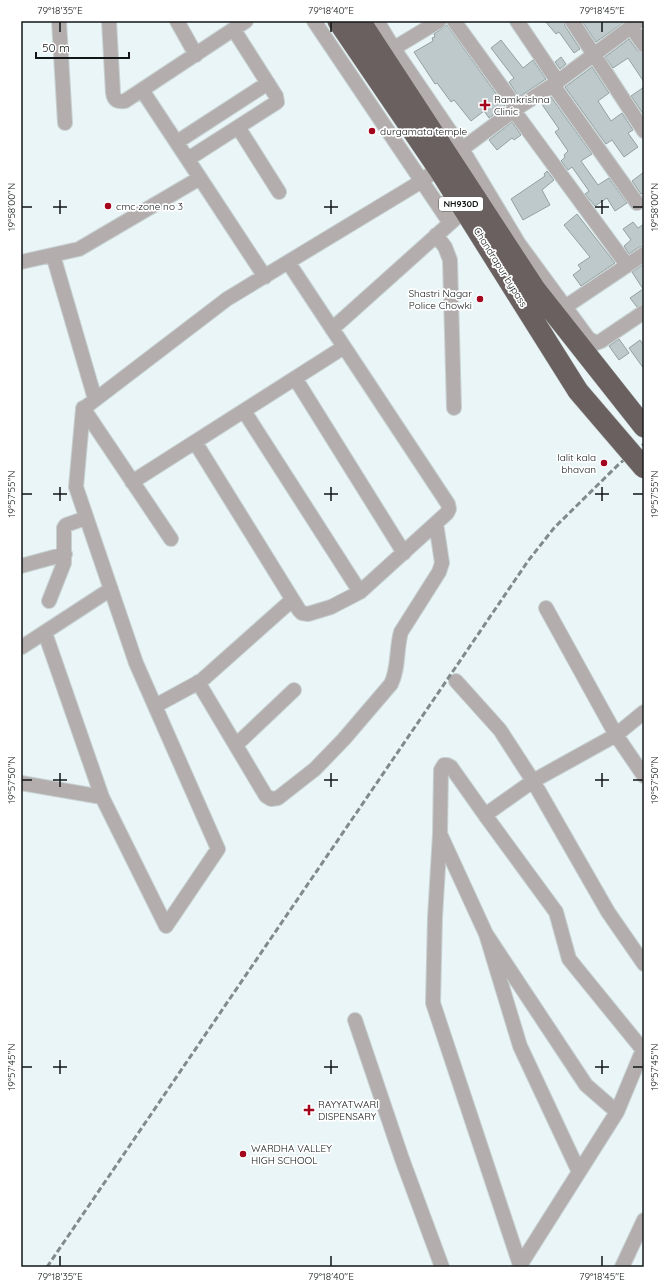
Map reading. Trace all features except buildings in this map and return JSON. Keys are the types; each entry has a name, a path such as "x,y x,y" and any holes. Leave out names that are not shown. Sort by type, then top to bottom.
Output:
{"highway":[{"name":"Chandrapur bypass","path":"338,21 450,158 457,216 578,391 644,468"},
{"name":"Chandrapur bypass","path":"360,21 388,52 450,158 535,289 644,427"}],"street":[{"path":"60,21 65,124"},
{"path":"109,21 114,98 116,101 125,101 246,21"},
{"path":"177,21 196,55"},
{"path":"314,21 422,181 457,216 332,329"},
{"path":"377,21 388,52 439,21"},
{"path":"454,21 627,265"},
{"path":"517,21 556,83 637,203"},
{"path":"572,21 644,131"},
{"path":"45,633 102,797 166,926 218,849 136,662 76,487 83,408 227,299 422,181 450,158 556,83 634,23 644,45"},
{"path":"188,159 277,102 276,96 234,30"},
{"path":"177,142 268,83"},
{"path":"142,90 265,277"},
{"path":"238,127 279,192"},
{"path":"450,158 519,244 588,338 596,343 601,341 644,312"},
{"path":"21,262 79,249 200,178"},
{"path":"436,235 445,247 450,260 454,408"},
{"path":"565,307 644,254"},
{"path":"53,255 95,399"},
{"path":"195,442 292,600 302,613 308,614 331,607 360,592 447,513 449,509 448,504 288,262"},
{"path":"132,482 344,347"},
{"path":"295,378 404,553"},
{"path":"83,408 170,539"},
{"path":"244,410 360,592"},
{"path":"49,601 63,568 65,554 64,528 86,518"},
{"path":"198,682 266,796 271,799 278,798 314,769 344,739 391,684 396,669 401,632 439,572 442,563 436,523"},
{"path":"21,566 65,554"},
{"path":"21,650 111,589"},
{"path":"155,706 198,682 292,600"},
{"path":"546,608 616,735 644,776"},
{"path":"456,681 500,730 533,781 608,912 644,964"},
{"path":"236,745 294,690"},
{"path":"485,815 533,781 616,735 644,712"},
{"path":"444,765 450,767 556,912 569,959 643,1049 617,1112 520,1266 433,1003 441,770 444,765"},
{"path":"21,782 102,797"},
{"path":"440,834 486,934 520,1046 580,1172"},
{"path":"486,934 586,1084 617,1112"},
{"path":"354,1020 402,1159 442,1267"},
{"path":"622,1267 644,1220"}],"railway":[{"path":"47,1267 528,561 554,528 619,464 644,444"}],"place":[{"name":"Ramkrishna Clinic","path":"485,105"},
{"name":"durgamata temple","path":"372,131"},
{"name":"cmc zone no 3","path":"108,206"},
{"name":"Shastri Nagar Police Chowki","path":"480,299"},
{"name":"lalit kala bhavan","path":"604,463"},
{"name":"RAYYATWARI DISPENSARY","path":"309,1110"},
{"name":"WARDHA VALLEY HIGH SCHOOL","path":"243,1154"}]}
